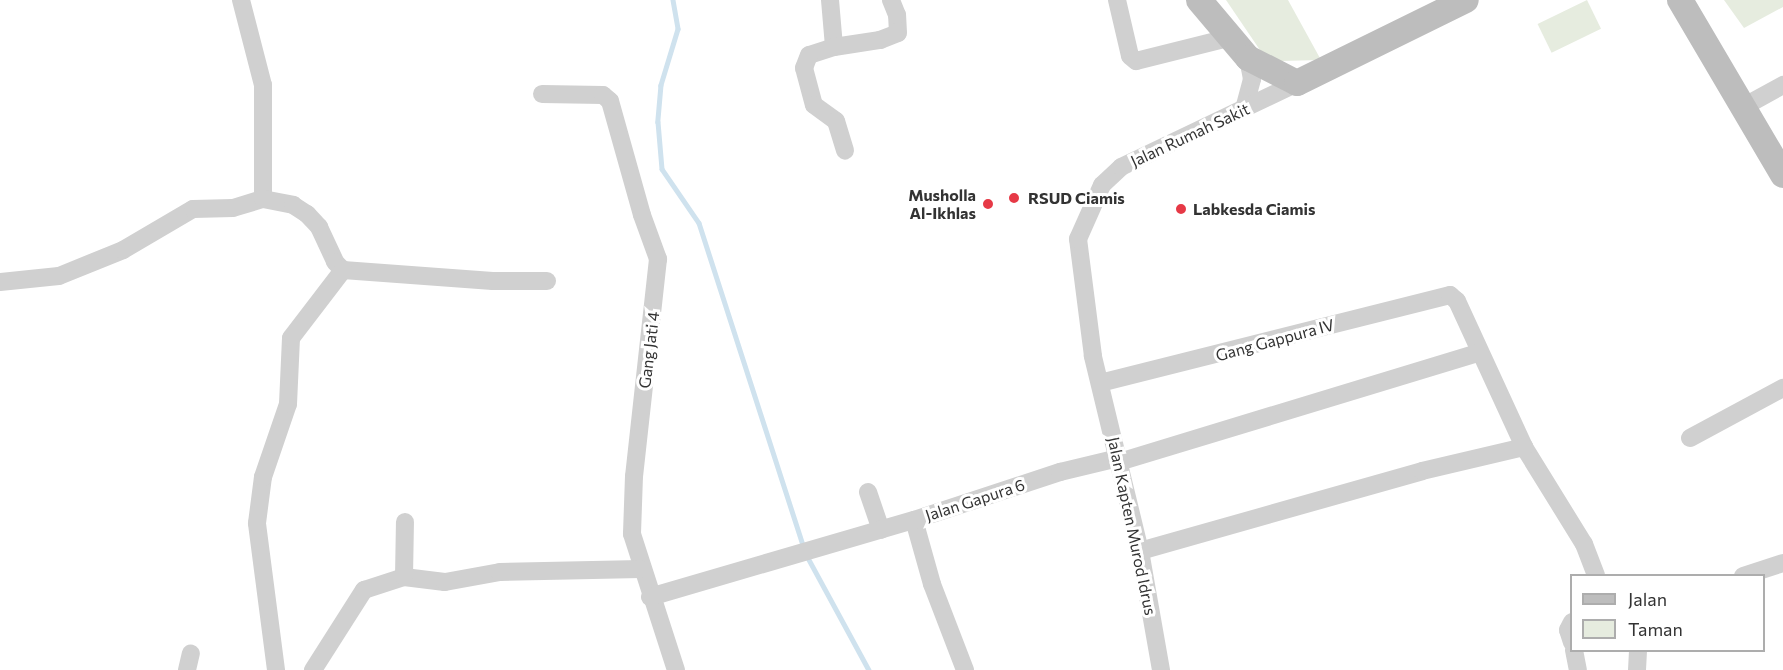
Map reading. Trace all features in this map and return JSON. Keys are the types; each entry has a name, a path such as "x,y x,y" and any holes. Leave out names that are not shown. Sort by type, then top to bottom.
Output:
{"street":[{"path":"241,0 263,85 263,199"},
{"path":"830,0 834,47"},
{"path":"845,151 836,121 814,105 804,68 809,55 834,47 892,38 898,33 897,15 891,0"},
{"path":"1118,0 1130,56 1136,61 1232,37"},
{"path":"1199,0 1248,58 1297,83"},
{"name":"Jalan Rumah Sakit","path":"1100,383 1078,239 1102,184 1121,167 1466,0"},
{"path":"1680,0 1783,175"},
{"path":"1244,109 1252,79 1248,58"},
{"path":"1743,107 1783,85"},
{"name":"Gang Jati 4","path":"542,94 603,95 610,101 658,259 634,476 632,534 650,597 676,670"},
{"path":"0,282 59,276 123,250 193,209 233,208 263,199 278,200 307,214 319,227 343,270"},
{"path":"343,270 493,281 547,281"},
{"path":"276,670 257,523 263,477 288,404 291,338 343,270"},
{"name":"Gang Gappura IV","path":"1100,383 1450,295 1457,301 1480,352"},
{"path":"1480,352 1524,447 1584,544 1595,574"},
{"name":"Jalan Gapura 6","path":"965,670 932,584 914,520 1060,472 1119,460 1480,352"},
{"name":"Jalan Kapten Murod Idrus","path":"1100,383 1140,551 1161,670"},
{"path":"1690,438 1783,388"},
{"path":"1140,551 1422,471 1524,447"},
{"path":"868,492 881,530"},
{"path":"650,597 914,520"},
{"path":"404,577 405,522"},
{"path":"1749,574 1783,563"},
{"path":"313,670 364,590 404,577 445,582 500,572 641,569"},
{"path":"1574,652 1578,670"},
{"path":"1637,670 1638,652"}],"green space":[{"path":"1226,0 1288,0 1321,60 1280,61 1264,56"},
{"path":"1587,0 1601,29 1552,53 1538,24"},
{"path":"1724,0 1783,0 1783,7 1744,28"}],"waterway":[{"path":"673,0 678,29 661,85 658,122 662,169 699,223 804,548"},
{"path":"807,556 869,670"}],"place":[{"name":"RSUD Ciamis","path":"1014,198"},
{"name":"Musholla Al-Ikhlas","path":"988,204"},
{"name":"Labkesda Ciamis","path":"1181,209"}]}
